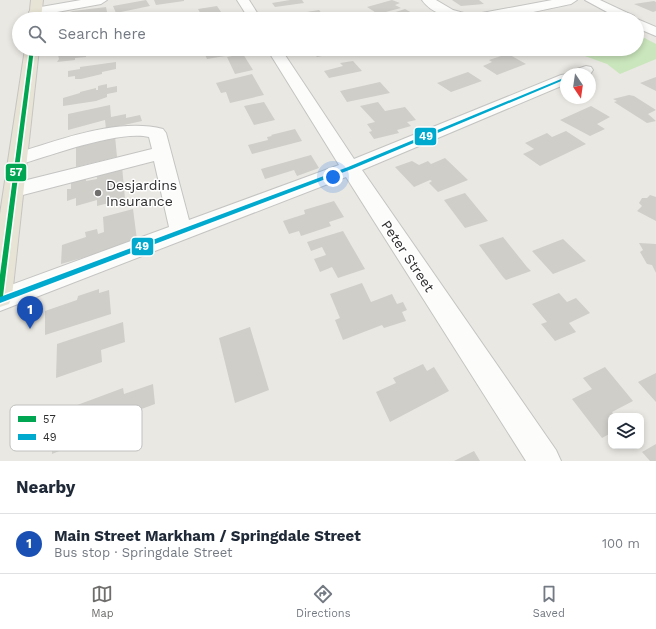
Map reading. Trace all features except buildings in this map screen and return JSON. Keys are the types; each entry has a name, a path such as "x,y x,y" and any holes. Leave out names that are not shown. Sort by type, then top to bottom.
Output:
{"main road":[{"path":"0,296 18,159 35,56"}],"street":[{"path":"36,10 101,0"},
{"path":"242,0 250,12"},
{"path":"428,0 446,12"},
{"path":"508,12 571,0"},
{"path":"592,0 616,12"},
{"path":"644,26 656,32"},
{"name":"Peter Street","path":"278,56 350,168 545,461"},
{"path":"0,300 350,168 560,80"},
{"path":"18,159 112,134 139,130 151,130 157,133 181,233"},
{"path":"15,190 162,153"}],"green space":[{"path":"644,38 656,44 656,59 620,74 607,64 585,56 644,56"}],"transit line":[{"name":"57","path":"0,296 31,56"},
{"name":"49","path":"0,300 350,168 560,80"}],"place":[{"name":"Desjardins Insurance","path":"98,193"},
{"name":"Main Street Markham / Springdale Street","path":"30,329"}]}
